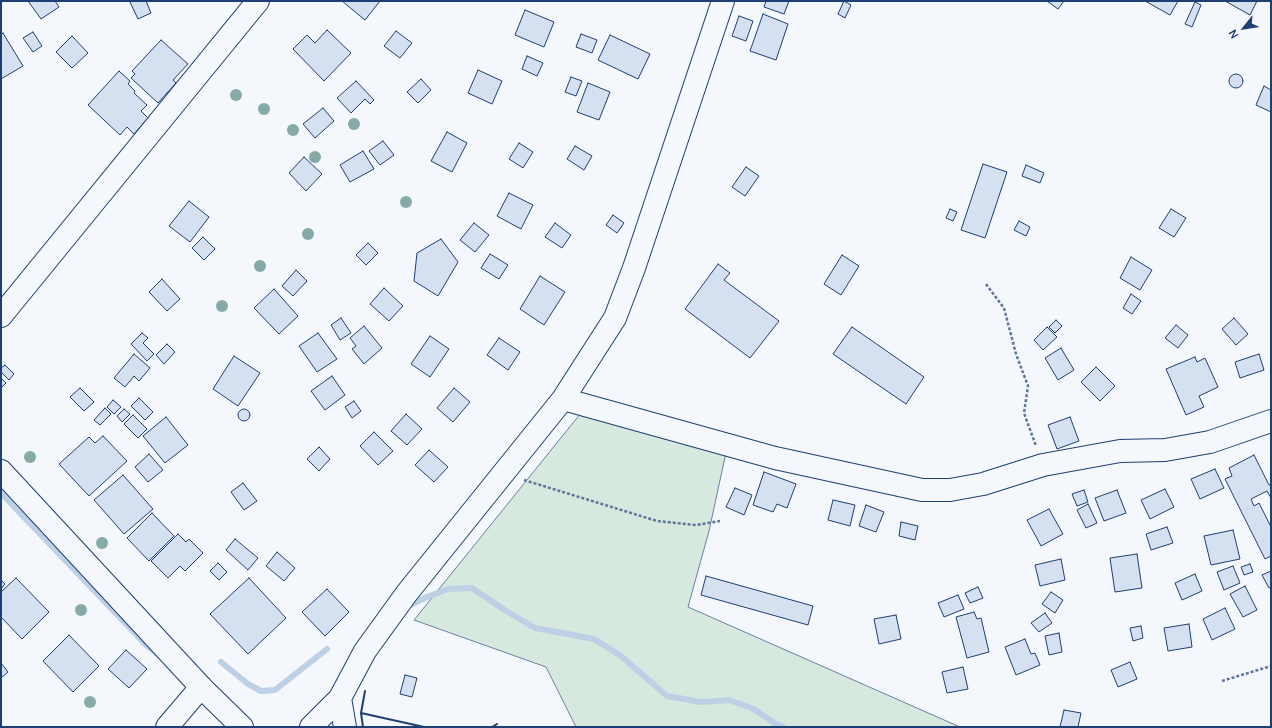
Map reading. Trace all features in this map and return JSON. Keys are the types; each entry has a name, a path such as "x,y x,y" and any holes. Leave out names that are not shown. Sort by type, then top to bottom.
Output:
{"street":[{"path":"1,316 258,1"},
{"path":"311,727 340,698 364,651 407,594 563,399 615,318 634,268 724,1"},
{"path":"563,399 775,458 922,490 950,490 983,484 1043,465 1120,451 1165,450 1210,442 1271,421"},
{"path":"1,472 201,687 242,727"},
{"path":"167,727 201,687"},
{"path":"340,698 346,727"}],"path":[{"path":"986,284 1004,308 1016,354 1028,386 1024,413 1043,465"},
{"path":"503,473 657,521 696,525 720,521"},
{"path":"1222,681 1271,666"}],"shaded area":[{"path":"585,408 727,448 709,531 688,607 960,727 576,727 546,667 414,620"}],"building":[{"path":"28,1 55,1 59,7 41,19"},
{"path":"146,1 151,13 138,19 130,2"},
{"path":"342,1 380,1 365,20"},
{"path":"766,1 789,1 784,14 764,7"},
{"path":"844,1 851,5 845,18 838,14"},
{"path":"1047,1 1064,1 1058,9"},
{"path":"1145,1 1178,1 1170,15"},
{"path":"1225,1 1257,1 1250,15"},
{"path":"1195,2 1201,5 1192,27 1185,24"},
{"path":"525,10 554,22 544,47 515,35"},
{"path":"763,14 788,24 776,60 750,51"},
{"path":"739,16 753,21 746,41 732,36"},
{"path":"327,30 351,53 324,81 293,49 307,35 315,43"},
{"path":"396,31 412,43 400,58 384,46"},
{"path":"33,32 42,46 33,52 23,38"},
{"path":"3,33 23,66 1,79 1,35"},
{"path":"581,34 597,40 592,53 576,47"},
{"path":"610,35 650,54 638,79 598,60"},
{"path":"72,36 88,53 72,68 56,52"},
{"path":"161,40 188,64 173,80 176,83 158,103 131,78 135,74 132,71"},
{"path":"527,56 543,63 537,76 522,69"},
{"path":"478,70 502,81 492,104 468,93"},
{"path":"119,71 130,81 128,84 135,91 134,93 147,105 141,111 148,118 134,134 127,127 120,135 88,105"},
{"path":"1236,74 1241,76 1243,81 1241,86 1236,88 1231,86 1229,81 1231,76"},
{"path":"571,77 582,81 576,96 565,92"},
{"path":"421,79 431,90 418,103 407,92"},
{"path":"356,81 374,100 370,104 365,99 351,113 337,98"},
{"path":"588,83 610,92 599,120 577,112"},
{"path":"1264,86 1271,90 1271,112 1256,105"},
{"path":"323,108 334,121 315,138 303,124"},
{"path":"447,132 467,143 452,172 431,161"},
{"path":"383,141 394,155 380,165 369,151"},
{"path":"519,143 533,152 523,168 509,159"},
{"path":"575,146 592,156 584,170 567,159"},
{"path":"363,151 374,169 350,182 340,165"},
{"path":"304,157 322,174 306,191 289,173"},
{"path":"983,164 1007,172 985,238 961,230"},
{"path":"1026,165 1044,173 1040,183 1022,176"},
{"path":"746,167 759,176 745,196 732,187"},
{"path":"509,193 533,205 521,229 497,216"},
{"path":"189,201 209,217 190,242 169,226"},
{"path":"950,209 957,212 953,221 946,218"},
{"path":"1171,209 1186,218 1174,237 1159,228"},
{"path":"613,215 624,223 617,233 606,225"},
{"path":"1019,221 1030,227 1026,236 1014,230"},
{"path":"474,223 489,235 475,252 460,240"},
{"path":"555,223 571,235 562,248 545,237"},
{"path":"203,237 215,249 204,260 192,248"},
{"path":"441,239 458,262 438,296 414,281 417,253"},
{"path":"368,243 378,253 366,265 356,255"},
{"path":"490,254 508,265 499,279 481,268"},
{"path":"842,255 859,266 841,295 824,284"},
{"path":"1131,257 1152,270 1140,290 1120,278"},
{"path":"718,264 730,273 724,280 779,321 750,358 685,309"},
{"path":"296,270 307,281 293,296 282,286"},
{"path":"540,276 565,292 544,325 520,309"},
{"path":"162,279 180,299 167,311 149,292"},
{"path":"384,288 403,306 389,321 370,304"},
{"path":"274,289 298,316 279,334 254,308"},
{"path":"1131,294 1141,301 1132,314 1123,308"},
{"path":"341,318 351,333 340,340 331,325"},
{"path":"1234,318 1248,334 1236,345 1222,329"},
{"path":"1056,320 1062,326 1055,333 1049,327"},
{"path":"1176,325 1188,335 1178,348 1165,338"},
{"path":"364,326 382,348 364,364 352,349 356,346 350,338"},
{"path":"852,327 924,377 906,404 833,354"},
{"path":"1047,327 1057,337 1043,350 1034,340"},
{"path":"142,333 148,338 143,343 154,354 147,361 131,344"},
{"path":"318,333 337,359 317,372 299,346"},
{"path":"430,336 449,349 430,377 411,364"},
{"path":"499,338 520,352 508,370 487,355"},
{"path":"167,344 175,352 164,364 156,355"},
{"path":"1061,348 1074,370 1058,380 1045,358"},
{"path":"134,354 150,368 139,381 134,376 125,387 114,378"},
{"path":"1259,354 1264,370 1240,378 1235,362"},
{"path":"234,356 260,373 238,406 213,389"},
{"path":"1195,357 1197,362 1205,358 1218,387 1199,396 1204,407 1186,415 1166,369"},
{"path":"5,365 14,374 9,380 1,372 1,368"},
{"path":"1096,367 1115,386 1100,401 1081,382"},
{"path":"332,376 345,395 325,410 311,391"},
{"path":"1,378 6,383 1,388"},
{"path":"80,388 94,402 84,411 70,397"},
{"path":"454,388 470,402 453,422 437,408"},
{"path":"139,398 153,412 145,420 131,406"},
{"path":"113,400 121,407 114,414 107,407"},
{"path":"354,401 361,411 352,418 345,407"},
{"path":"105,408 111,414 100,425 94,420"},
{"path":"124,409 130,414 122,422 117,416"},
{"path":"242,409 246,409 250,415 246,421 242,421 238,417 238,413"},
{"path":"406,414 422,429 407,445 391,431"},
{"path":"133,415 147,429 138,438 124,424"},
{"path":"166,417 188,445 165,463 143,436"},
{"path":"1070,417 1079,441 1057,449 1048,425"},
{"path":"374,432 393,451 378,465 360,446"},
{"path":"103,436 127,461 89,496 59,464 89,437 95,443"},
{"path":"319,447 330,459 319,471 307,459"},
{"path":"429,450 448,467 434,482 415,465"},
{"path":"149,454 163,470 148,482 135,467"},
{"path":"1254,455 1269,485 1271,484 1271,498 1267,491 1251,499 1254,506 1259,503 1271,527 1271,556 1265,559 1225,479 1232,476 1229,468"},
{"path":"1215,469 1224,488 1200,499 1191,479"},
{"path":"764,472 796,484 787,508 777,504 773,512 753,505"},
{"path":"123,475 153,509 124,534 94,500"},
{"path":"243,483 257,501 244,510 231,492"},
{"path":"735,488 752,495 744,515 726,507"},
{"path":"1165,489 1174,507 1150,519 1141,500"},
{"path":"1084,490 1088,502 1077,506 1072,494"},
{"path":"1117,490 1126,513 1104,521 1095,498"},
{"path":"833,500 855,505 850,526 828,520"},
{"path":"1088,504 1097,523 1086,528 1077,510"},
{"path":"866,505 884,512 876,532 859,526"},
{"path":"1049,509 1063,534 1041,546 1027,520"},
{"path":"152,513 174,536 149,561 127,538"},
{"path":"901,522 918,526 915,540 899,536"},
{"path":"1167,527 1173,543 1151,550 1146,534"},
{"path":"1233,530 1240,559 1211,565 1204,536"},
{"path":"178,534 186,542 189,539 203,553 185,571 180,566 168,578 151,561"},
{"path":"235,539 258,558 248,570 226,550"},
{"path":"277,552 295,568 284,581 266,566"},
{"path":"1137,554 1142,588 1115,592 1110,558"},
{"path":"1061,559 1065,580 1040,586 1035,565"},
{"path":"218,563 227,572 219,580 210,571"},
{"path":"1250,564 1253,572 1244,575 1241,567"},
{"path":"1233,566 1240,583 1224,590 1217,572"},
{"path":"1271,571 1271,587 1269,588 1262,575"},
{"path":"1195,574 1202,591 1182,600 1175,583"},
{"path":"706,576 813,606 808,625 701,595"},
{"path":"16,578 49,612 22,639 1,617 1,592"},
{"path":"249,578 286,618 248,654 210,614"},
{"path":"1,580 5,584 1,589"},
{"path":"1245,586 1257,610 1243,617 1230,594"},
{"path":"978,587 983,598 970,603 965,593"},
{"path":"327,589 349,612 325,636 302,612"},
{"path":"1051,592 1063,600 1055,613 1042,604"},
{"path":"958,595 964,609 944,617 938,603"},
{"path":"1225,608 1235,629 1212,640 1203,619"},
{"path":"974,612 977,619 981,618 989,652 967,658 956,617"},
{"path":"1045,613 1052,623 1039,632 1031,623"},
{"path":"896,615 901,639 879,644 874,619"},
{"path":"1189,624 1192,647 1168,651 1164,628"},
{"path":"1141,626 1143,638 1133,641 1130,628"},
{"path":"1059,633 1062,652 1049,655 1045,636"},
{"path":"69,635 99,666 73,692 43,661"},
{"path":"1025,639 1031,654 1035,653 1040,665 1016,675 1005,647"},
{"path":"126,650 147,669 129,688 108,669"},
{"path":"1130,662 1137,679 1118,687 1111,670"},
{"path":"1,663 8,672 1,678"},
{"path":"963,667 968,689 947,693 942,672"},
{"path":"405,675 417,678 412,697 400,694"},
{"path":"1064,710 1081,713 1078,727 1060,727"}],"waterway":[{"path":"1,493 147,646 156,653"},
{"path":"406,607 448,589 472,588 535,628 594,639 621,656 667,696 701,702 729,700 754,709 774,723 783,727"},
{"path":"221,662 248,684 261,691 275,690 327,649"}],"wall":[{"path":"363,727 361,713 365,691"},
{"path":"361,713 424,727"},
{"path":"492,727 497,724"}]}
